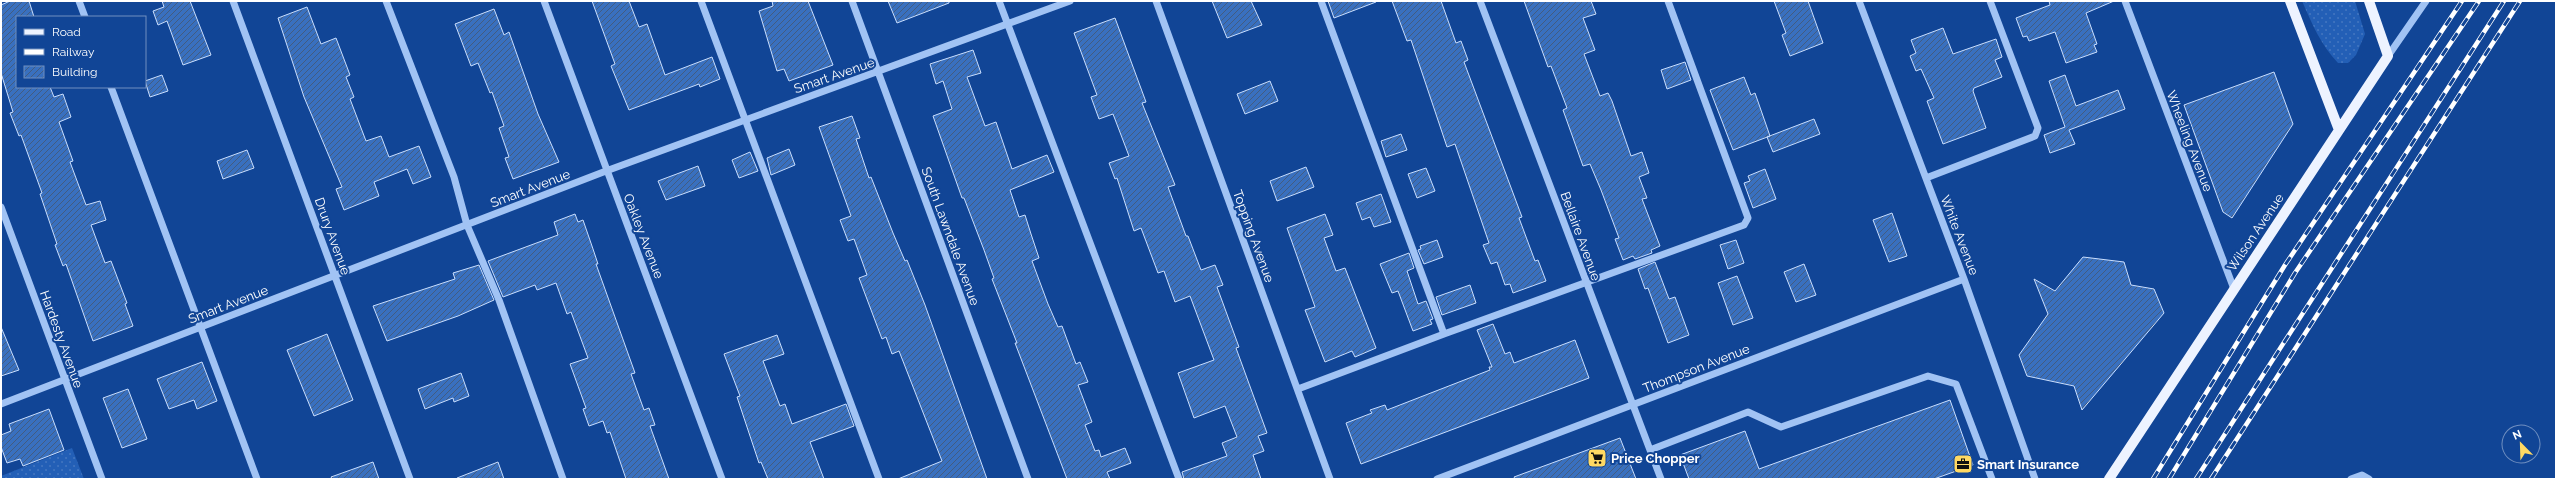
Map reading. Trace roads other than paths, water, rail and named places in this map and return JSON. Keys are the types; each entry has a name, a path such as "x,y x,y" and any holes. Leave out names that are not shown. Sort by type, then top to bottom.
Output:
{"main road":[{"path":"2290,1 2339,130"},
{"path":"2369,1 2388,56"},
{"name":"Wilson Avenue","path":"2109,479 2388,56"}],"street":[{"path":"79,1 85,16"},
{"name":"Drury Avenue","path":"233,1 410,479"},
{"path":"386,1 454,177 467,225 494,287 563,479"},
{"name":"Oakley Avenue","path":"544,1 606,171 722,479"},
{"path":"701,1 879,479"},
{"name":"South Lawndale Avenue","path":"852,1 1028,479"},
{"path":"999,1 1179,479"},
{"name":"Smart Avenue","path":"1,404 65,381 606,171 744,119 878,73 1007,23 1070,1"},
{"name":"Topping Avenue","path":"1156,1 1330,479"},
{"path":"1321,1 1444,334"},
{"name":"Bellaire Avenue","path":"1480,1 1661,479"},
{"path":"1298,389 1444,334 1744,225 1748,218 1668,1"},
{"name":"White Avenue","path":"1859,1 1964,279 2035,479"},
{"path":"1926,178 2035,136 2038,128 1990,1"},
{"name":"Wheeling Avenue","path":"2124,1 2234,289"},
{"name":"Wilson Avenue","path":"2388,56 2426,1"},
{"path":"111,88 257,479"},
{"name":"Hardesty Avenue","path":"1,208 102,479"},
{"name":"Thompson Avenue","path":"1437,479 1964,279"},
{"path":"1650,450 1748,412 1781,427 1928,376 1956,384 1992,479"},
{"path":"2351,479 2362,475 2369,479"}],"railway":[{"path":"2153,479 2285,265 2462,1"},
{"path":"2169,479 2295,273 2479,1"},
{"path":"2196,479 2504,1"},
{"path":"2211,479 2520,1"}],"place":[{"name":"Price Chopper","path":"1597,458"},
{"name":"Smart Insurance","path":"1963,464"}]}
